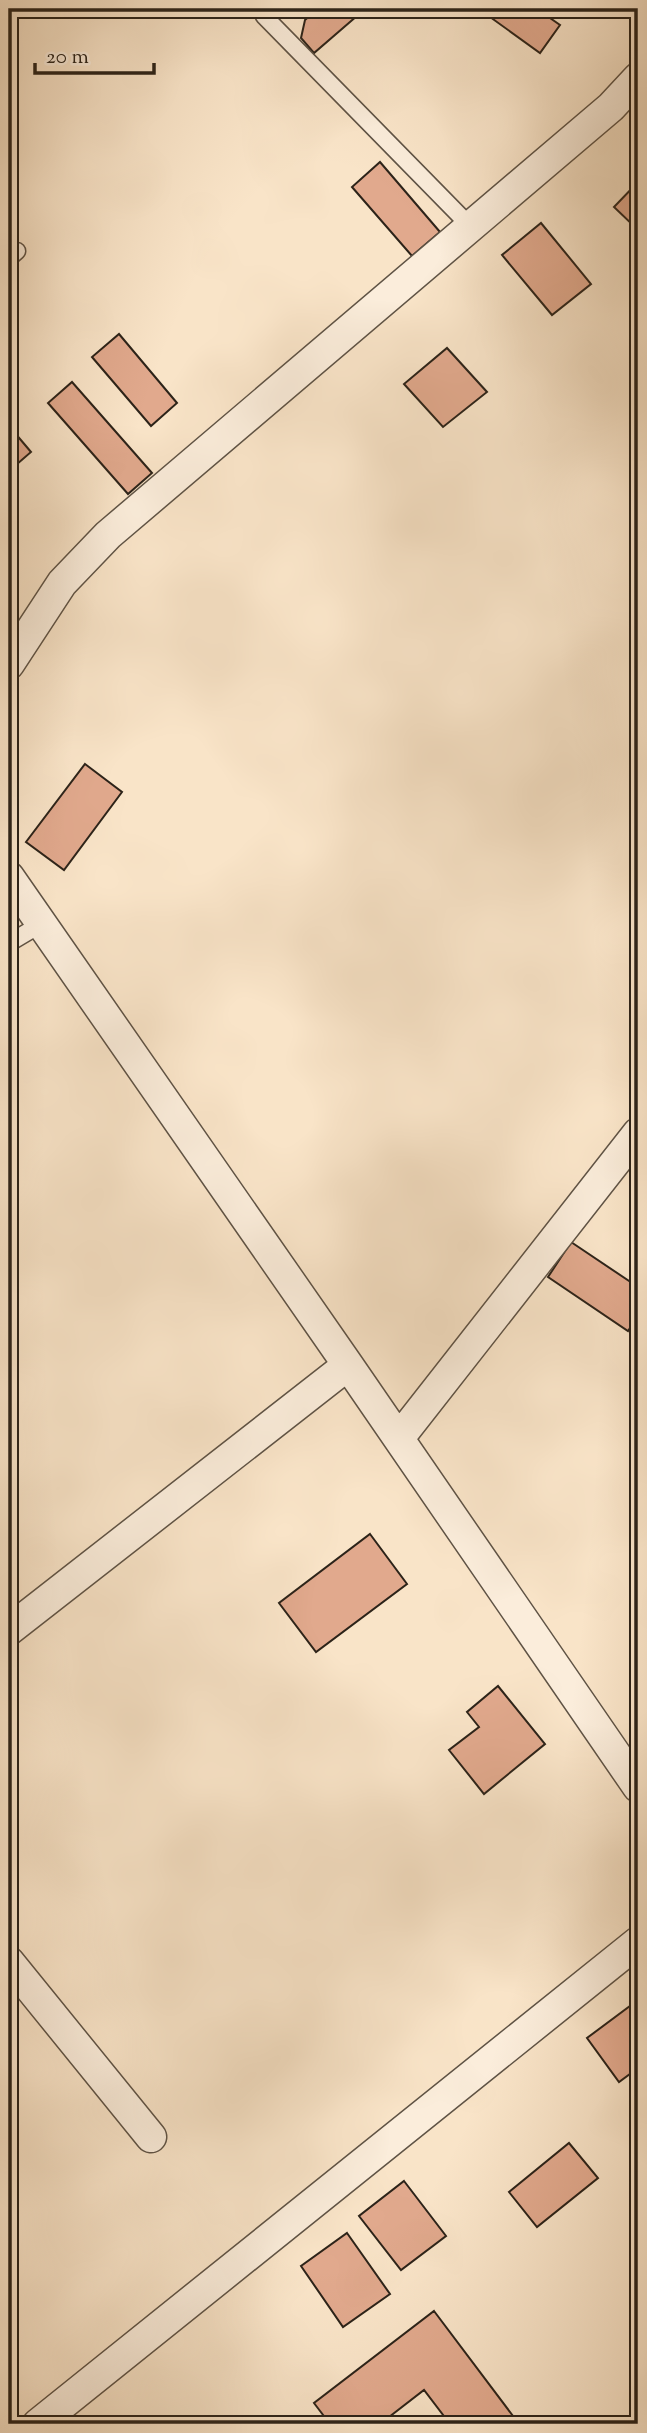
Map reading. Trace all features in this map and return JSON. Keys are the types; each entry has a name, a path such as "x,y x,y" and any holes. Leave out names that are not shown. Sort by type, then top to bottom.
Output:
{"street":[{"path":"9,664 62,583 108,535 611,107 638,78"},
{"path":"9,877 638,1787"},
{"path":"399,1438 638,1133"},
{"path":"9,1630 348,1365"},
{"path":"38,2424 638,1942"},
{"path":"9,1962 151,2137"}],"lane":[{"path":"264,16 470,226"},
{"path":"9,943 41,923"}],"building":[{"path":"317,9 365,9 314,53 301,38 305,20"},
{"path":"479,9 537,9 560,25 540,53"},
{"path":"380,162 440,232 412,256 352,187"},
{"path":"638,182 638,230 614,207"},
{"path":"541,223 591,284 552,315 502,255"},
{"path":"119,334 177,403 151,426 92,357"},
{"path":"447,348 487,392 443,427 404,384"},
{"path":"72,382 152,473 128,494 48,403"},
{"path":"9,426 31,452 9,471"},
{"path":"85,764 122,792 64,870 26,842"},
{"path":"571,1242 638,1287 638,1316 628,1331 548,1277"},
{"path":"370,1534 407,1584 316,1652 279,1603"},
{"path":"498,1686 545,1744 484,1794 449,1750 479,1727 467,1712"},
{"path":"638,2000 638,2068 619,2082 587,2038"},
{"path":"569,2143 598,2178 537,2227 509,2192"},
{"path":"404,2181 446,2236 401,2270 359,2216"},
{"path":"347,2233 390,2294 343,2327 301,2266"},
{"path":"434,2311 519,2424 450,2424 424,2390 380,2424 330,2424 314,2403"}]}
